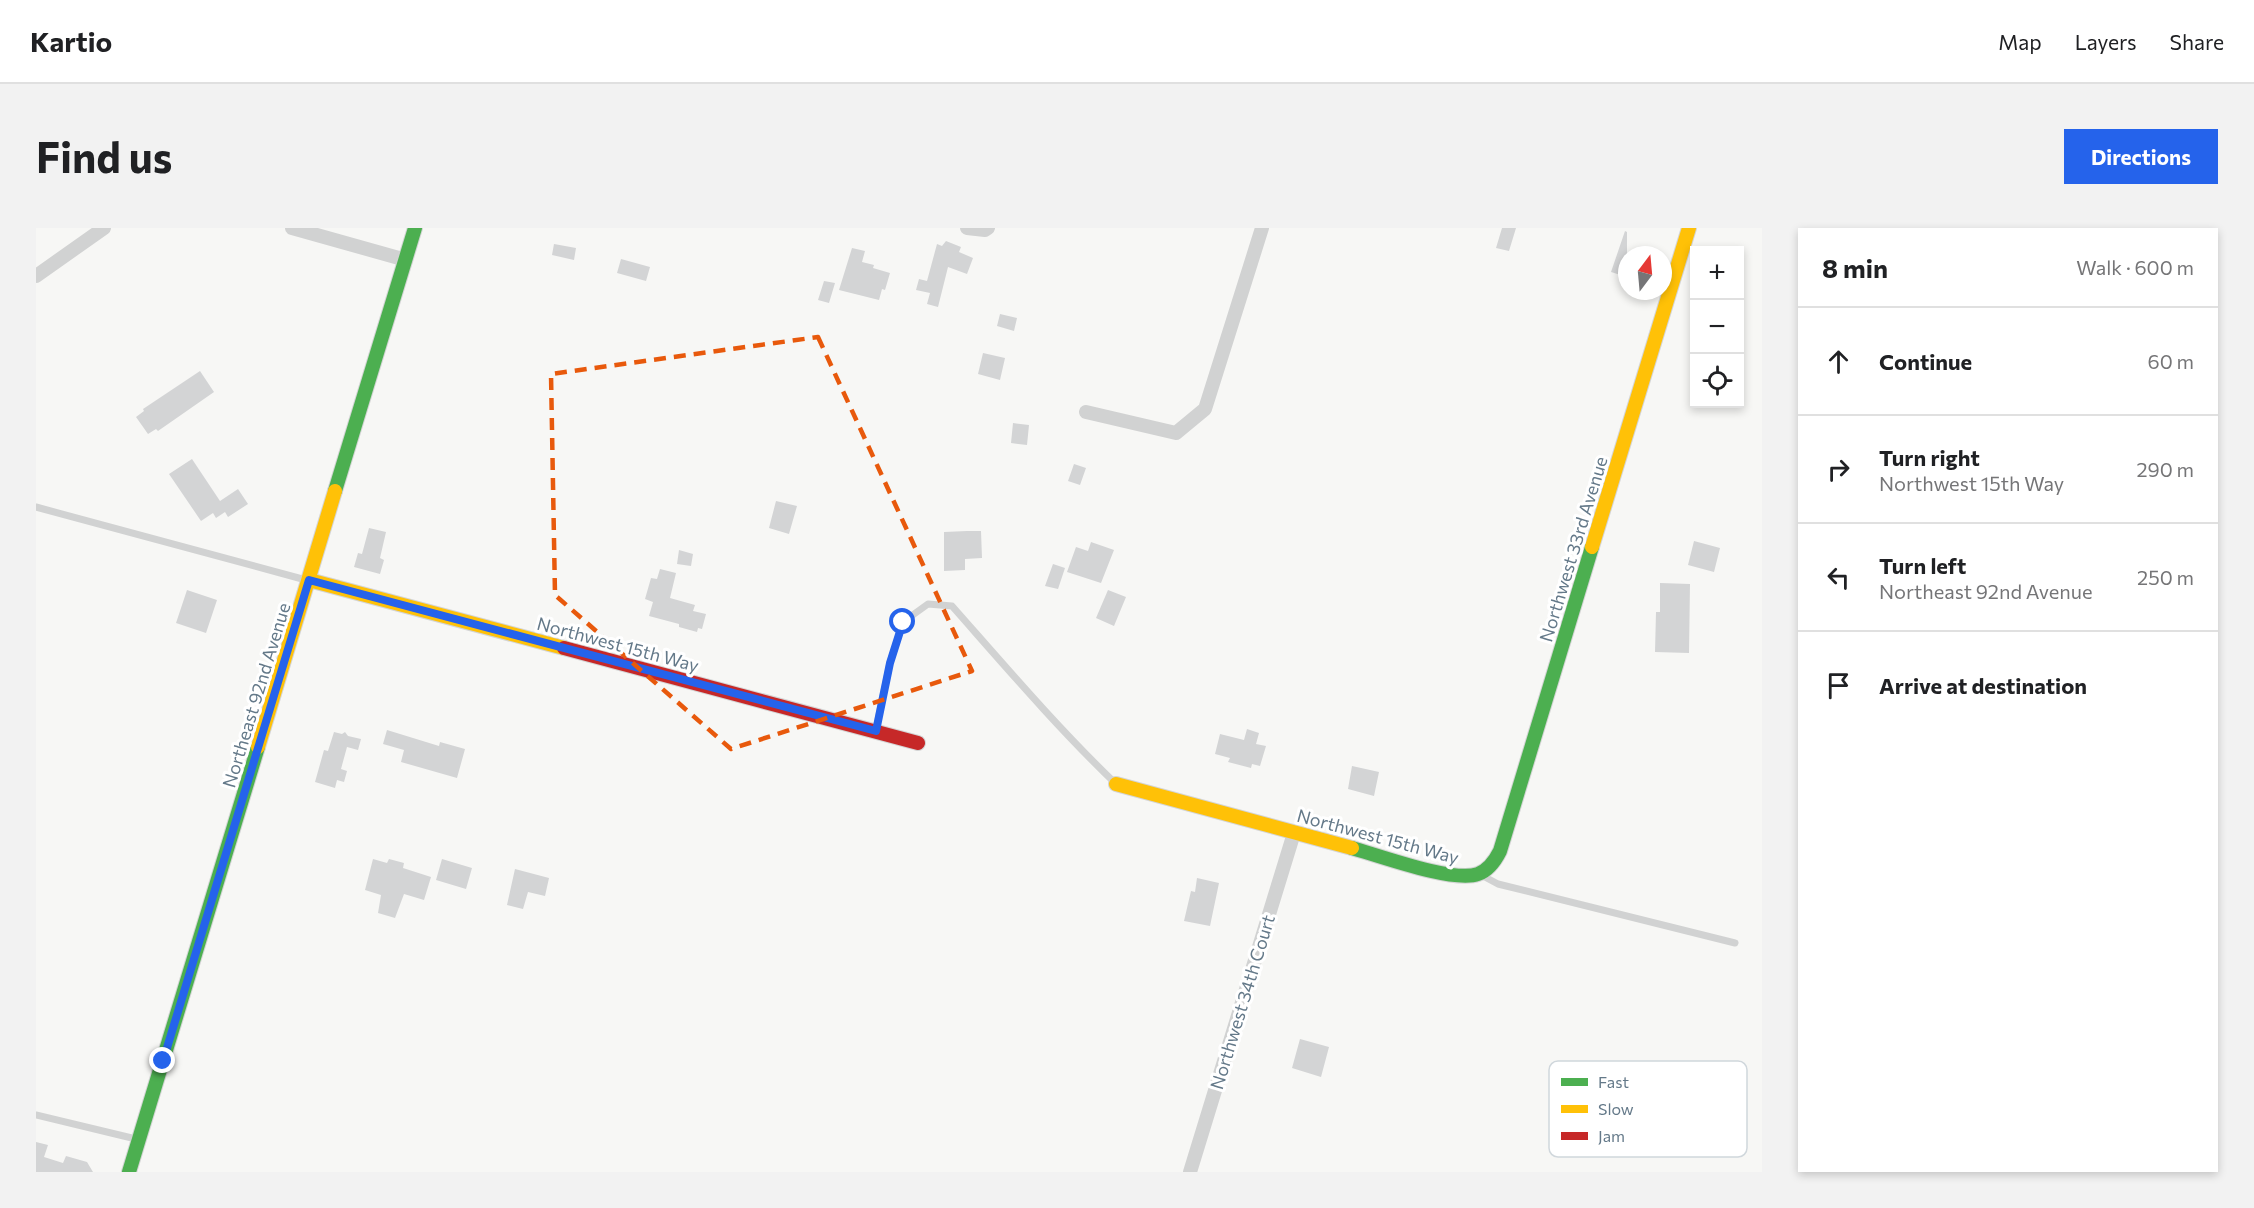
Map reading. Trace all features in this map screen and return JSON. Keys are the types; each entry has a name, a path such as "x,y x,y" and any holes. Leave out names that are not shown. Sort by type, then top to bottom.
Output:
{"street":[{"path":"36,276 104,228"},
{"path":"292,228 406,260"},
{"name":"Northeast 92nd Avenue","path":"129,1172 415,228"},
{"path":"967,228 985,230 988,228"},
{"path":"1086,412 1176,433 1205,409 1262,228"},
{"name":"Northwest 33rd Avenue","path":"1481,874 1493,865 1500,851 1689,228"},
{"name":"Northwest 15th Way","path":"309,580 918,743"},
{"name":"Northwest 15th Way","path":"1116,784 1457,877 1468,878 1481,874"},
{"name":"Northwest 34th Court","path":"1191,1172 1294,833"}],"lane":[{"path":"36,507 309,580"},
{"path":"876,731 890,663 903,622 928,604 952,606 1088,758 1116,784"},
{"name":"Northwest 15th Way","path":"1481,874 1498,884 1735,943"},
{"path":"36,1115 139,1140"}],"highlighted area":[{"path":"818,337 972,671 731,749 555,595 551,374"}],"building":[{"path":"1502,228 1516,228 1509,251 1496,248"},
{"path":"1625,231 1627,232 1627,246 1620,246"},
{"path":"946,241 961,247 959,252 973,258 967,274 948,267 938,307 927,304 930,293 916,290 919,279 927,281 937,244 942,246"},
{"path":"554,244 576,248 574,260 552,255"},
{"path":"852,248 865,251 862,262 890,273 879,300 839,290"},
{"path":"1618,252 1618,274 1611,272"},
{"path":"621,259 650,267 646,281 617,273"},
{"path":"824,281 835,283 829,303 818,300"},
{"path":"1000,314 1017,318 1014,331 997,326"},
{"path":"983,353 1005,358 1000,380 978,374"},
{"path":"200,371 214,392 158,431 156,429 148,434 136,417 144,411 143,409"},
{"path":"1013,423 1029,425 1027,445 1011,443"},
{"path":"192,459 220,501 238,489 248,504 228,517 225,512 216,518 213,513 201,521 169,474"},
{"path":"1074,464 1086,468 1080,485 1068,481"},
{"path":"776,501 797,506 789,534 769,528"},
{"path":"369,528 386,532 380,558 384,560 380,574 354,567 358,553 362,554"},
{"path":"981,531 982,558 965,559 965,570 944,571 944,532"},
{"path":"1694,541 1720,548 1714,572 1688,565"},
{"path":"1091,542 1114,550 1101,583 1067,572 1076,547 1088,551"},
{"path":"679,550 693,554 691,566 677,564"},
{"path":"1053,564 1065,568 1058,589 1045,586"},
{"path":"660,569 676,573 670,598 695,605 693,611 706,614 702,629 698,628 697,632 679,627 679,624 649,616 653,602 645,599 651,578 657,579"},
{"path":"1660,583 1690,584 1689,653 1655,652 1656,612 1660,612"},
{"path":"187,590 217,600 206,633 176,623"},
{"path":"1108,590 1126,597 1114,626 1096,618"},
{"path":"1247,729 1259,733 1256,744 1266,746 1260,766 1252,764 1251,768 1228,762 1230,758 1215,754 1220,734 1244,740"},
{"path":"387,730 439,746 440,742 465,749 457,778 401,762 404,750 383,744"},
{"path":"334,732 342,734 345,732 348,736 361,739 358,750 347,747 341,769 347,771 344,782 337,780 335,788 315,782 324,750 328,751"},
{"path":"1352,766 1379,772 1374,796 1348,789"},
{"path":"373,859 387,863 389,859 404,863 403,868 431,877 424,900 404,894 395,918 378,913 381,895 365,890"},
{"path":"442,859 472,868 466,889 436,880"},
{"path":"515,869 549,878 545,896 528,892 523,909 507,905"},
{"path":"1197,878 1219,883 1210,926 1184,921 1191,891 1195,892"},
{"path":"1300,1039 1329,1047 1321,1077 1292,1068"},
{"path":"36,1142 48,1145 44,1157 63,1163 66,1156 87,1162 93,1172 36,1172"}],"traffic: fast":[{"path":"335,491 415,228"},
{"path":"1352,848 1452,875 1478,874 1491,865 1500,851 1592,547"},
{"path":"129,1172 258,747"}],"traffic: slow":[{"path":"1592,547 1689,228"},
{"path":"258,747 335,491"},
{"path":"309,580 564,648"},
{"path":"1116,784 1352,848"}],"traffic: jam":[{"path":"564,648 918,743"}],"route":[{"path":"163,1061 309,580 876,731 890,663 903,622"}]}
